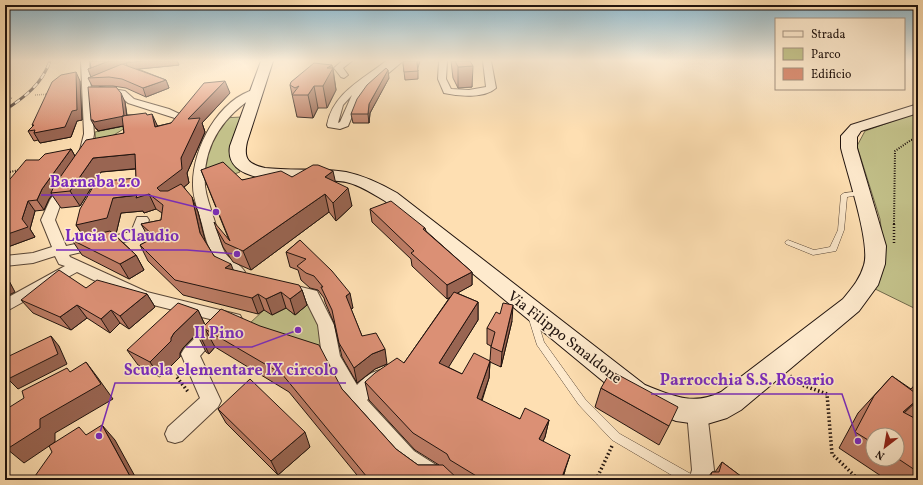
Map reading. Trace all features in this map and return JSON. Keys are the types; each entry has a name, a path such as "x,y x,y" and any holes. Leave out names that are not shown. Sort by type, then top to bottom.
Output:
{"street":[{"name":"Via Filippo Smaldone","path":"259,84 239,141 236,156 241,163 250,170 271,174 343,176 368,183 391,197 636,393 665,406 697,412 717,409 731,401 851,306 868,285 875,264 876,246 849,148 849,136 856,128 918,108"},
{"path":"360,84 349,92 339,104 333,116 332,125 340,126 344,124 349,106 357,94 371,84"},
{"path":"444,84 447,91 464,94 480,92 491,88 490,84"},
{"path":"182,117 131,101 127,93 122,91 99,90 91,85 89,134 86,156 56,200 48,220 64,260 143,298 244,322"},
{"path":"247,276 227,267 215,248 193,188 205,146 214,126 228,110 245,97 256,92"},
{"path":"5,261 23,261 41,258 60,251 137,235 142,220"},
{"path":"5,306 77,266"},
{"path":"274,286 311,295 326,325 325,353 355,400 407,458 439,480"},
{"path":"175,434 211,401 190,354 226,318"},
{"path":"355,400 370,384 392,371"},
{"path":"694,479 703,470 697,412"}],"lane":[{"path":"788,242 814,253 834,249 840,230 844,196 862,193"},
{"path":"529,308 540,343 582,402 616,437 694,479"}],"path":[{"path":"35,95 55,94"},
{"path":"5,99 14,98"},
{"path":"894,247 895,151 911,140 918,139"},
{"path":"5,173 25,169"},
{"path":"192,397 176,376 193,360"},
{"path":"775,366 802,385 827,394 832,454 859,480"},
{"path":"596,480 616,437"}],"green space":[{"path":"918,113 918,310 867,285 885,257 880,219 857,146 865,131"},
{"path":"242,117 230,157 240,172 204,185 202,167 221,118"},
{"path":"130,125 96,146 95,132"},
{"path":"309,303 331,356 250,323 264,310 286,308 295,315"}],"building":[{"path":"51,84 76,84 77,110 72,111 65,127 34,133 35,130 28,131 34,125 32,125"},
{"path":"133,84 156,84 143,88"},
{"path":"203,84 222,84 188,119 200,118 181,158 182,169 157,188 160,191 168,191 181,184 192,197 200,233 214,256 231,264 225,268 299,285 302,290 290,299 281,292 266,299 258,294 252,298 175,280 140,245 155,237 141,224 161,220 163,205 149,194 136,198 137,195 113,198 107,218 76,225 80,209 96,182 136,178 135,154 93,158 70,191 51,193 54,186 86,140 124,133 122,116 146,113 147,115 152,114 155,127 171,123"},
{"path":"290,84 324,84 323,86 314,86 308,95 292,95 299,86 295,88 290,85"},
{"path":"369,84 380,84 369,104 368,114 351,114 357,99"},
{"path":"88,87 116,87 121,93 124,116 94,122 91,120"},
{"path":"71,149 42,189 37,200 28,201 22,219 28,227 5,235 5,185 26,160 39,160 45,154"},
{"path":"223,162 242,180 281,171 292,177 313,165 318,165 333,171 325,177 348,188 333,203 325,194 243,251 225,243 216,228 214,222 230,241 201,170"},
{"path":"391,201 425,228 423,229 472,272 447,285 411,253 414,251 370,209"},
{"path":"110,231 136,255 120,264 72,240"},
{"path":"300,240 332,271 350,293 346,296 362,336 376,333 385,349 372,354 354,368 339,343 332,310 321,287 323,287 314,276 306,273 297,266 306,259 286,252"},
{"path":"59,270 86,288 97,280 147,294 120,316 111,310 101,319 77,305 60,317 21,300"},
{"path":"454,292 478,302 439,363 462,374 474,353 490,361 477,398 520,419 525,408 549,420 539,439 570,455 561,480 483,480 450,460 447,454 413,433 365,382 397,358 404,363"},
{"path":"178,303 198,310 174,333 171,341 150,362 127,350"},
{"path":"503,303 513,305 502,352 491,347 495,332 487,328 496,312 500,314"},
{"path":"221,309 260,326 319,345 342,389 396,449 418,465 443,465 459,480 365,480 367,477 282,374 205,329 200,336 196,334"},
{"path":"51,336 58,354 8,379 5,372 5,358"},
{"path":"86,362 101,384 40,419 40,428 7,449 5,445 5,410 24,398 22,391 67,368 70,372"},
{"path":"611,371 678,407 669,426 601,388"},
{"path":"892,376 918,395 918,399 903,412 918,420 918,460 915,470 905,463 905,427 865,427 865,438 855,432 874,396"},
{"path":"250,379 305,432 271,461 218,409"},
{"path":"102,425 132,480 37,480 35,476 52,452 49,446 79,427 86,435"},
{"path":"722,462 746,480 709,480 712,472 719,472"}],"railway":[{"path":"5,110 37,84"}],"place":[{"name":"Barnaba 2.0","path":"216,212"},
{"name":"Lucia e Claudio","path":"237,254"},
{"name":"Il Pino","path":"298,330"},
{"name":"Scuola elementare IX circolo","path":"99,436"},
{"name":"Parrocchia S.S. Rosario","path":"858,441"}]}
